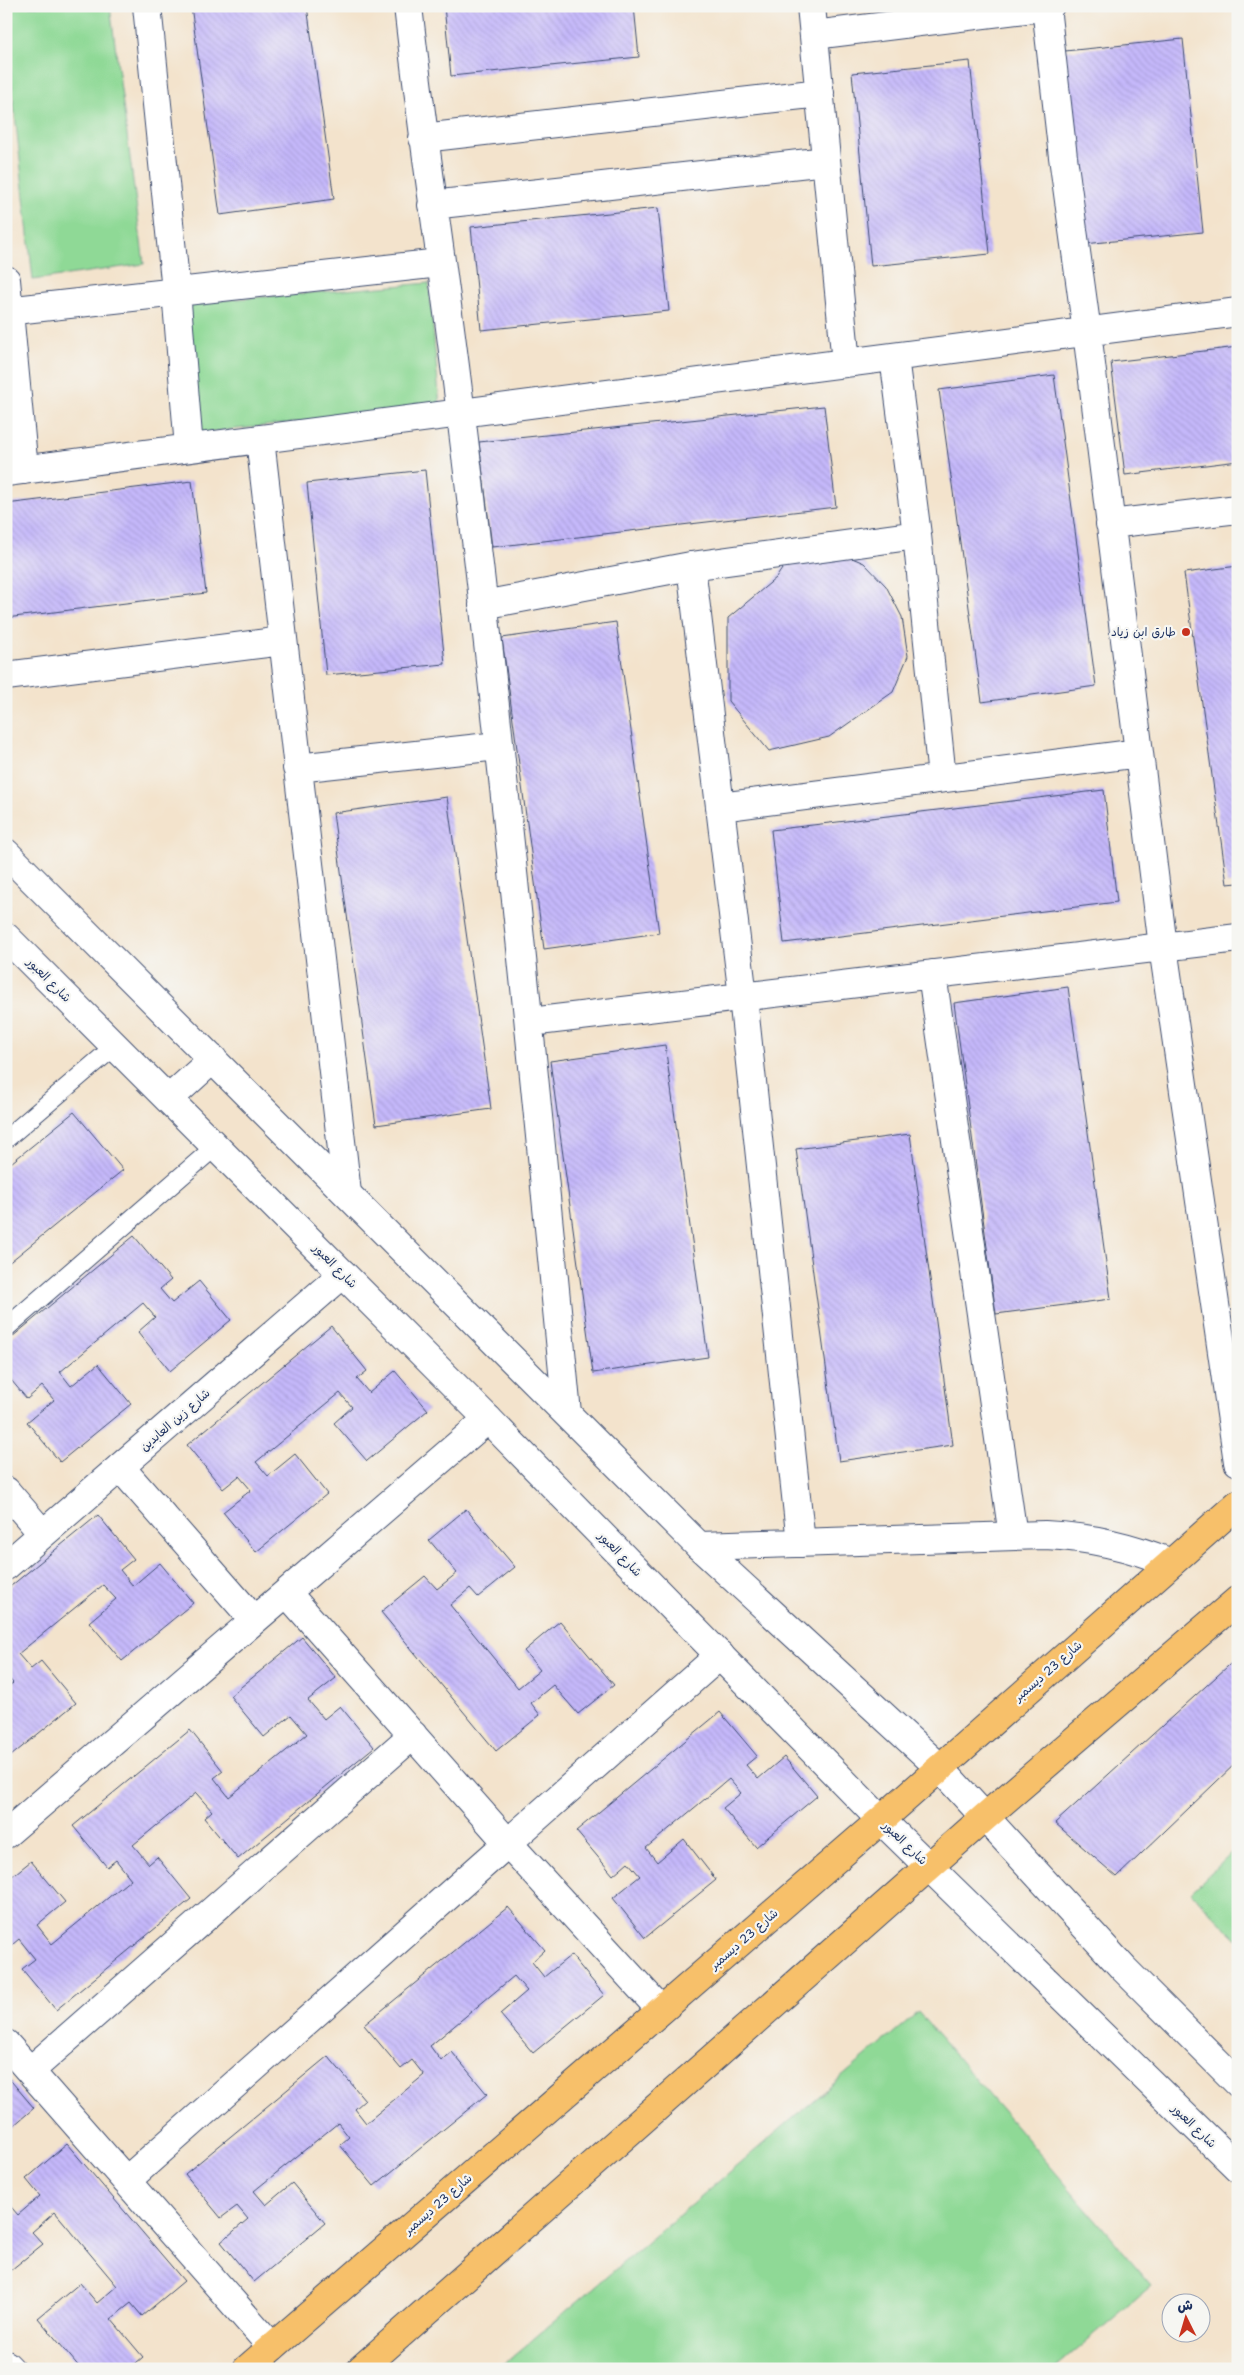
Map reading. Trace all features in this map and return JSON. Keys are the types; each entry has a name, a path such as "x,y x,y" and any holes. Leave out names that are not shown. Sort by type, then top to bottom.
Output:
{"main road":[{"name":"شارع 23 ديسمبر","path":"246,2369 881,1820 1238,1504"},
{"path":"361,2369 984,1817 1238,1600"}],"street":[{"path":"147,6 176,291 189,448"},
{"path":"408,6 423,138 461,413 483,604 530,1022 567,1413"},
{"path":"811,6 846,363"},
{"path":"814,35 1050,6"},
{"path":"1046,7 1063,157 1087,332 1163,947 1238,1462"},
{"path":"423,138 820,93"},
{"path":"432,205 826,161"},
{"path":"8,311 440,263"},
{"path":"6,280 15,471 1238,312"},
{"path":"894,357 916,535 942,778"},
{"path":"260,439 347,1193"},
{"path":"1110,524 1238,510"},
{"path":"483,604 691,566 916,535"},
{"path":"691,566 743,997 801,1543"},
{"path":"6,676 283,641"},
{"path":"297,768 498,746"},
{"path":"720,807 1139,753"},
{"path":"6,854 699,1546 939,1767 1124,1969 1238,2083"},
{"name":"شارع العبور","path":"6,937 488,1418 881,1820 1238,2168"},
{"path":"530,1022 1238,938"},
{"path":"932,974 1014,1536"},
{"path":"168,1099 212,1059"},
{"name":"شارع زين العابدين","path":"6,1566 343,1274"},
{"path":"6,1834 488,1418"},
{"path":"120,1468 254,1620"},
{"path":"6,1491 43,1534"},
{"path":"699,1546 1014,1536 1077,1537 1110,1542 1141,1551 1171,1563"},
{"path":"287,1593 508,1843 661,2010"},
{"path":"126,2180 720,1655"},
{"path":"30,2071 413,1735"},
{"path":"6,2044 272,2347"},
{"path":"6,2365 10,2369"}],"lane":[{"path":"6,1139 115,1046"},
{"path":"6,1328 216,1146"}],"green space":[{"path":"6,6 110,6 144,264 33,280 6,31"},
{"path":"429,283 440,407 200,433 177,304"},
{"path":"1238,1846 1238,1940 1191,1892"},
{"path":"918,2012 1152,2285 1054,2369 498,2369"}],"building":[{"path":"191,6 307,6 334,199 220,215"},
{"path":"444,6 634,6 639,57 451,76"},
{"path":"1183,39 1203,232 1084,244 1065,51"},
{"path":"970,61 990,254 871,266 852,73"},
{"path":"658,208 669,311 481,330 471,227"},
{"path":"1238,347 1238,461 1125,475 1111,362"},
{"path":"1054,375 1096,686 982,702 939,390"},
{"path":"824,406 836,507 492,547 479,442"},
{"path":"425,470 445,664 326,675 307,483"},
{"path":"192,481 206,593 6,618 6,504"},
{"path":"845,555 864,563 886,586 902,617 908,656 893,692 829,737 769,751 728,701 728,618 776,578 790,557"},
{"path":"1238,566 1238,883 1227,884 1184,573"},
{"path":"616,622 659,933 544,949 502,638"},
{"path":"1104,790 1117,902 784,943 771,830"},
{"path":"447,797 491,1109 376,1125 333,813"},
{"path":"1068,987 1111,1299 996,1314 954,1003"},
{"path":"665,1045 708,1357 593,1373 550,1061"},
{"path":"74,1112 123,1170 6,1265 6,1167"},
{"path":"910,1134 953,1445 839,1461 796,1149"},
{"path":"134,1236 171,1280 160,1289 172,1303 199,1281 231,1320 170,1371 138,1332 155,1317 143,1303 60,1372 71,1386 98,1364 131,1404 60,1462 27,1422 54,1400 42,1386 27,1399 6,1374 6,1342"},
{"path":"331,1326 367,1371 357,1379 369,1393 395,1371 428,1410 367,1461 334,1423 352,1407 340,1393 256,1462 268,1476 295,1454 327,1494 256,1552 223,1512 251,1490 239,1476 223,1489 187,1445"},
{"path":"466,1509 515,1567 478,1597 470,1588 450,1605 518,1688 540,1670 524,1651 560,1621 614,1685 578,1714 553,1685 531,1703 540,1715 496,1751 381,1612 425,1576 437,1589 457,1573 429,1540"},
{"path":"98,1515 134,1559 120,1570 133,1586 160,1563 193,1603 122,1661 89,1622 116,1599 103,1585 18,1654 31,1669 41,1661 76,1703 6,1760 6,1689 13,1683 6,1675 6,1590"},
{"path":"302,1637 336,1678 308,1700 324,1719 340,1706 374,1747 238,1859 204,1818 212,1811 196,1793 133,1845 149,1864 157,1857 191,1899 56,2010 22,1969 35,1959 19,1939 6,1950 6,1881 31,1861 65,1902 37,1925 52,1944 131,1879 116,1860 107,1867 73,1826 190,1730 223,1771 214,1778 229,1797 307,1734 291,1715 264,1737 230,1696"},
{"path":"1238,1657 1238,1761 1117,1877 1055,1823"},
{"path":"720,1712 757,1756 746,1765 758,1779 784,1757 817,1796 756,1847 723,1808 741,1793 729,1779 646,1848 657,1862 684,1839 716,1880 645,1938 613,1898 640,1876 628,1862 613,1875 576,1831"},
{"path":"508,1907 545,1950 532,1962 544,1977 571,1955 604,1995 533,2053 500,2014 527,1991 514,1976 430,2046 441,2061 452,2052 487,2094 374,2186 340,2145 349,2137 338,2123 254,2191 266,2205 292,2183 325,2223 254,2282 221,2242 248,2219 237,2206 221,2218 185,2174 328,2056 365,2100 355,2109 366,2123 424,2075 412,2060 401,2069 364,2025"},
{"path":"6,2075 34,2108 6,2132"},
{"path":"67,2144 184,2281 142,2316 131,2303 111,2319 143,2357 129,2369 81,2369 38,2318 80,2283 97,2303 117,2286 55,2212 32,2232 43,2244 6,2274 6,2201 18,2215 40,2196 26,2179"}],"place":[{"name":"طارق ابن زياد","path":"1186,632"}]}
